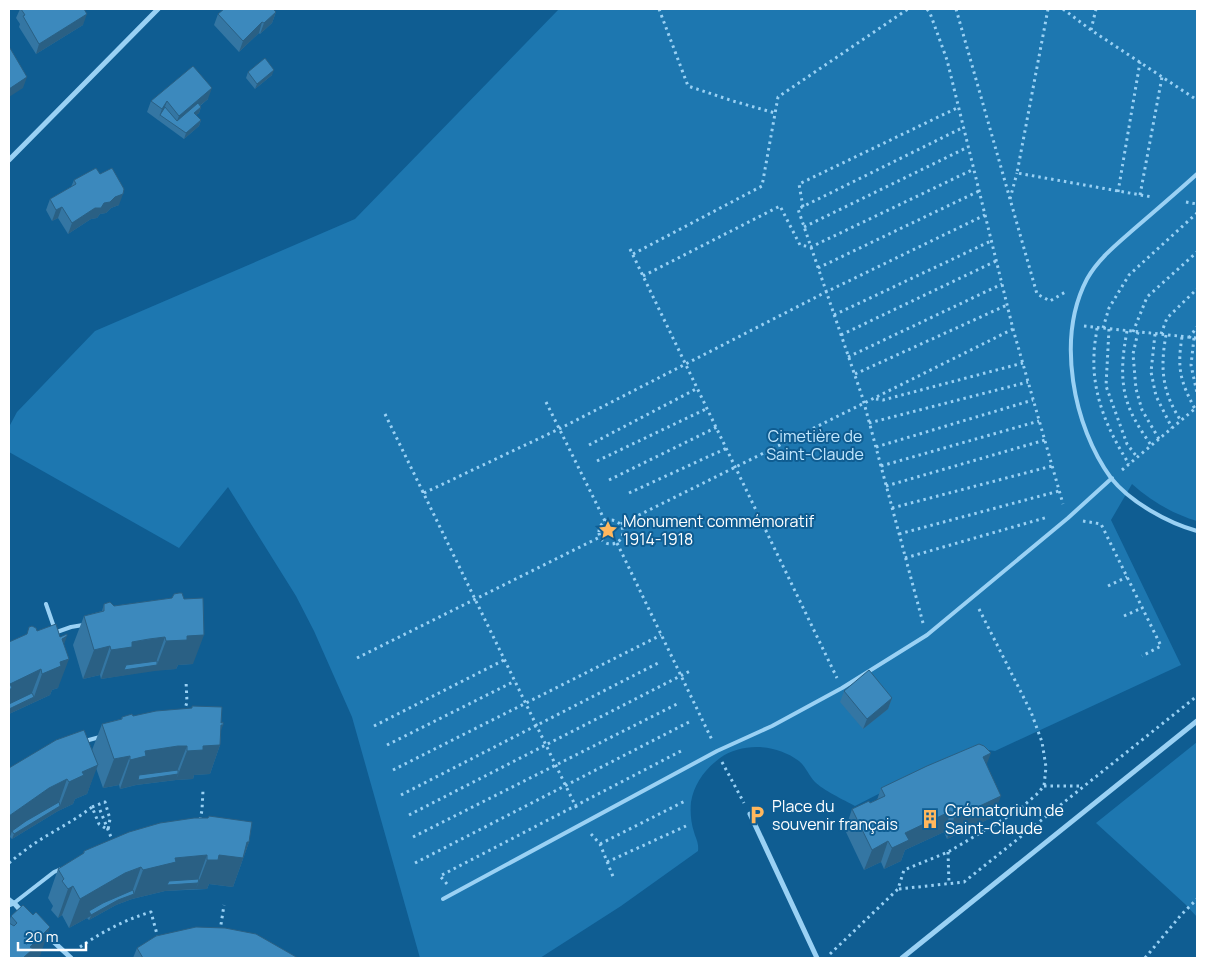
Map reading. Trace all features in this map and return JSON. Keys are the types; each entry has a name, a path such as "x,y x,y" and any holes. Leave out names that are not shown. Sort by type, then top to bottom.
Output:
{"street":[{"path":"9,160 158,9"},
{"path":"902,958 1197,721"},
{"path":"750,814 817,958"},
{"path":"11,904 27,916"},
{"path":"41,930 69,957"}],"lane":[{"path":"1197,174 1112,249 1096,266 1087,280 1078,303 1071,361 1074,390 1082,418 1093,447 1112,478 1124,491 1168,521 1197,531"},
{"path":"444,899 717,751 772,726 842,688 926,636 1068,518 1112,478"},
{"path":"46,604 56,632"},
{"path":"48,635 71,627 88,624"},
{"path":"79,742 103,737"},
{"path":"9,899 11,904 62,868"}],"path":[{"path":"660,9 688,86 775,113"},
{"path":"633,254 762,186 778,97 908,9"},
{"path":"927,9 947,60 1013,329 1066,512 1068,518 1101,524 1161,646 1142,656"},
{"path":"956,9 1037,294 1050,301 1087,280"},
{"path":"1010,201 1048,9"},
{"path":"1063,9 1197,100"},
{"path":"1092,30 1096,9"},
{"path":"1118,192 1140,62"},
{"path":"1140,195 1162,77"},
{"path":"803,207 799,184 958,107"},
{"path":"926,636 864,404 798,210 964,127"},
{"path":"804,227 968,147"},
{"path":"643,276 780,206 800,245 811,247 974,169"},
{"path":"1017,173 1118,192 1169,199"},
{"path":"818,268 979,191"},
{"path":"1103,328 1109,308 1128,275 1197,213"},
{"path":"424,494 559,429 826,292 985,215"},
{"path":"834,315 991,241"},
{"path":"630,249 842,688"},
{"path":"1133,332 1147,298 1197,252"},
{"path":"841,335 996,260"},
{"path":"848,357 1002,284"},
{"path":"1160,335 1167,318 1197,289"},
{"path":"854,374 1007,304"},
{"path":"1074,324 1196,338 1191,365 1197,393"},
{"path":"1189,338 1197,327"},
{"path":"1097,328 1094,355 1095,383 1102,412 1114,442 1128,464"},
{"path":"621,524 1013,329"},
{"path":"1109,329 1106,386 1127,444 1137,457"},
{"path":"1127,331 1123,352 1122,375 1125,395 1131,413 1151,445"},
{"path":"1138,332 1133,354 1136,389 1142,410 1159,439"},
{"path":"1155,334 1151,372 1156,396 1172,428"},
{"path":"1166,335 1162,359 1163,380 1171,406 1180,421"},
{"path":"1112,478 1196,408 1184,389 1180,375 1179,354 1182,337"},
{"path":"874,398 883,400 1023,363"},
{"path":"869,423 1028,382"},
{"path":"589,445 698,388"},
{"path":"876,447 1033,400"},
{"path":"546,402 605,521"},
{"path":"597,462 708,408"},
{"path":"385,414 575,806 584,823 600,844 614,879"},
{"path":"881,466 1040,421"},
{"path":"609,480 717,427"},
{"path":"886,486 1045,440"},
{"path":"629,493 727,448"},
{"path":"892,508 1052,466"},
{"path":"899,534 1060,490"},
{"path":"906,558 1066,512"},
{"path":"614,520 621,524 622,536 616,543 605,543 600,537 598,529 605,521 614,520"},
{"path":"357,658 600,537"},
{"path":"616,543 717,751 750,814"},
{"path":"1108,586 1127,577"},
{"path":"826,958 898,889 904,870 948,852 1016,812 1044,786 1046,767 1042,742 1031,712 973,597"},
{"path":"1124,616 1142,608"},
{"path":"393,770 661,635"},
{"path":"374,726 504,660"},
{"path":"401,795 660,662"},
{"path":"409,815 692,670"},
{"path":"183,717 187,702 186,681"},
{"path":"387,745 514,681"},
{"path":"898,889 964,882 1197,696"},
{"path":"413,838 679,703"},
{"path":"415,863 689,722"},
{"path":"454,893 440,876 681,751"},
{"path":"1044,786 1083,786"},
{"path":"198,825 202,810 203,790"},
{"path":"600,844 685,801"},
{"path":"9,863 47,835 77,819 92,807 104,802 110,819 108,830"},
{"path":"92,807 99,824 108,830"},
{"path":"100,810 114,845"},
{"path":"607,862 686,826"},
{"path":"948,852 949,884"},
{"path":"1145,958 1197,899"},
{"path":"219,935 224,905"},
{"path":"69,957 102,932 151,912 159,941"}],"green space":[{"name":"Cimetière de Saint-Claude","path":"559,9 1197,9 1197,521 1179,515 1163,506 1132,484 1111,520 1181,665 995,751 981,749 937,764 855,806 819,785 813,780 804,766 790,755 770,748 749,747 739,749 715,762 705,772 692,795 691,817 698,843 698,851 621,906 540,958 420,958 352,717 314,631 296,596 228,487 179,548 9,452 9,427 17,412 95,331 355,219"},
{"path":"1197,742 1197,917 1096,823"}],"building":[{"path":"21,9 84,9 87,14 39,44"},
{"path":"224,9 273,9 276,12 264,23 262,22 243,41 218,14"},
{"path":"9,49 27,77 9,89"},
{"path":"265,58 274,70 257,84 248,72"},
{"path":"193,66 212,88 179,116 167,101 162,109 151,101"},
{"path":"198,103 201,107 194,113 201,120 186,133 160,115 165,107 177,121"},
{"path":"96,168 100,174 112,168 124,189 123,194 115,197 110,202 104,203 101,208 95,208 72,223 62,207 56,210 50,199 76,184 74,180"},
{"path":"182,593 184,599 203,598 204,635 187,636 187,640 166,641 165,637 149,639 132,642 132,647 111,650 110,646 94,650 84,616 104,611 104,604 110,602 114,606 172,598 174,594"},
{"path":"56,624 60,637 67,634 62,639 69,659 60,662 61,666 42,674 41,669 10,684 12,688 9,690 9,642 27,634 29,627 36,628 37,631"},
{"path":"157,661 157,665 124,670 126,665"},
{"path":"869,670 892,698 867,719 844,691"},
{"path":"32,693 34,697 9,709 9,704"},
{"path":"192,706 222,707 221,723 223,722 223,725 221,725 220,745 203,746 203,750 187,751 187,746 178,746 145,751 146,756 130,760 130,756 114,759 102,724 122,719 122,717 132,714 133,716 156,711 192,708"},
{"path":"84,730 98,765 82,772 84,775 69,782 67,779 49,788 9,816 9,768 56,740"},
{"name":"Crématorium de Saint-Claude","path":"979,744 991,753 983,757 1001,796 954,818 951,811 905,833 909,840 892,848 888,841 872,850 852,809 885,796 881,788"},
{"path":"178,770 178,774 138,780 139,775"},
{"path":"59,802 60,806 14,834 12,831 26,821"},
{"path":"209,816 252,822 249,842 247,842 243,858 219,855 218,860 207,860 207,855 175,858 176,862 143,870 141,867 125,873 80,899 73,886 68,889 62,881 64,879 58,869 84,853 84,851 129,832 160,823 208,818"},
{"path":"199,879 198,883 167,885 169,881"},
{"path":"133,890 134,894 118,900 91,915 89,911"},
{"path":"23,905 33,915 36,912 50,927 30,947 33,949 23,958 9,958 9,923 14,926 17,923 11,916"},
{"path":"196,927 225,928 256,934 298,958 143,958 137,948 156,936"}],"place":[{"name":"Monument commémoratif 1914-1918","path":"608,530"},
{"name":"Place du souvenir français","path":"757,815"},
{"name":"Crématorium de Saint-Claude","path":"930,819"}]}
